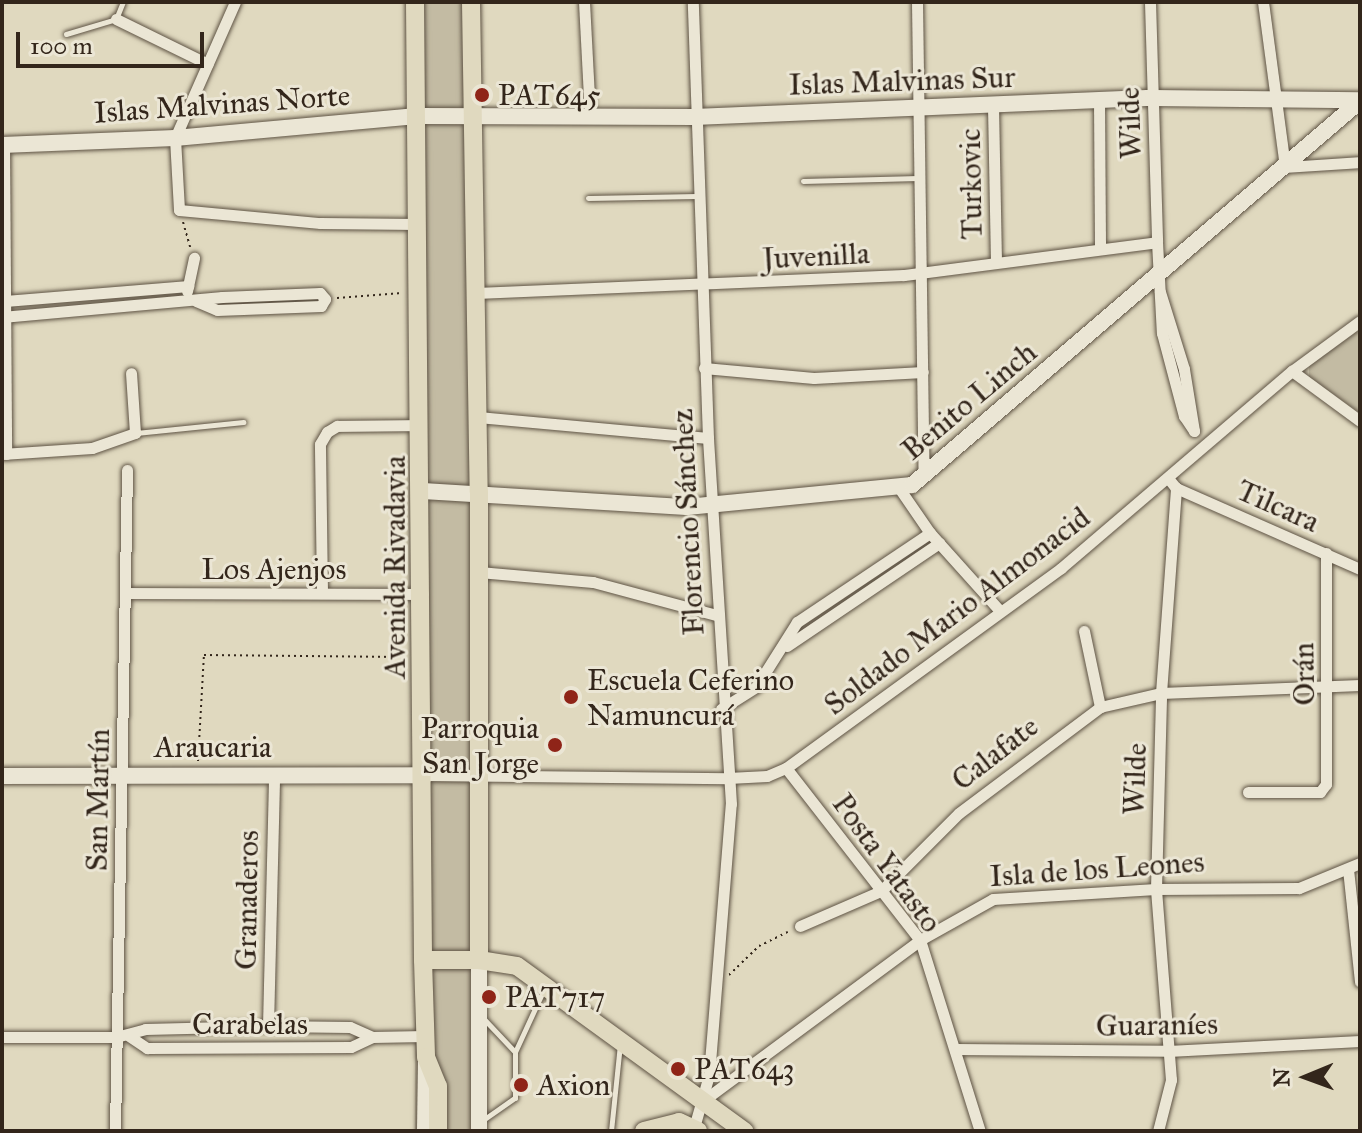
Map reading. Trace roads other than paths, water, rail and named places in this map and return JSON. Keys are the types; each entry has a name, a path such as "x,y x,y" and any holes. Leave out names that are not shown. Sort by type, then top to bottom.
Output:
{"main road":[{"name":"Avenida Rivadavia","path":"415,2 423,491 423,960 426,1057"},
{"path":"471,2 479,492 479,960"},
{"path":"423,960 479,960 517,966 744,1131"},
{"path":"426,1057 438,1086 438,1131"},
{"path":"644,1131 691,1128"}],"street":[{"path":"235,2 175,138 179,210 320,223 418,224"},
{"path":"584,2 590,118"},
{"name":"Florencio Sánchez","path":"691,1128 704,1100 728,778 721,709 704,368 694,117 693,2"},
{"path":"917,2 924,477"},
{"name":"Wilde","path":"1150,2 1157,242 1165,356 1184,416 1194,431 1201,451"},
{"path":"1263,2 1285,167 1360,162"},
{"path":"116,19 208,64"},
{"name":"Islas Malvinas Sur","path":"446,117 694,117 1153,98 1360,100"},
{"path":"1099,100 1100,249"},
{"name":"Benito Linch","path":"423,491 687,507 899,488 924,477 1160,284 1360,100"},
{"name":"Turkovic","path":"993,106 996,261"},
{"name":"Islas Malvinas Norte","path":"3,145 175,138 417,116 446,117"},
{"path":"3,145 4,454 92,448 135,433 131,373"},
{"name":"Juvenilla","path":"476,293 701,287 921,271 1157,242"},
{"path":"189,302 188,286 194,258"},
{"path":"5,301 188,286"},
{"path":"4,317 189,302 217,310 321,306 325,299"},
{"name":"Soldado Mario Almonacid","path":"425,775 728,778 767,776 786,768 1172,483 1201,451 1292,371 1360,321"},
{"path":"704,368 814,378 923,372"},
{"path":"1292,371 1360,421"},
{"path":"478,417 708,438"},
{"path":"322,592 320,444 327,432 337,426 421,425"},
{"name":"San Martín","path":"115,1131 127,470"},
{"name":"Wilde","path":"1158,1131 1171,1080 1156,889 1161,693 1172,483"},
{"name":"Tilcara","path":"1172,483 1360,569"},
{"path":"899,488 935,538 1000,611"},
{"path":"721,709 756,687 786,647 935,538"},
{"name":"Orán","path":"1248,792 1320,792 1326,784 1330,755 1326,553"},
{"path":"479,572 593,582 716,615"},
{"name":"Los Ajenjos","path":"125,593 423,594"},
{"path":"1084,631 1100,707"},
{"name":"Calafate","path":"800,926 881,891 959,813 1100,707 1161,693 1360,685"},
{"name":"Posta Yatasto","path":"786,768 920,940 980,1131"},
{"name":"Granaderos","path":"268,1026 274,775"},
{"name":"Araucaria","path":"2,776 425,775"},
{"name":"Isla de los Leones","path":"704,1100 920,940 993,899 1156,889 1299,888 1360,863"},
{"path":"1348,869 1360,981"},
{"path":"479,960 479,1127"},
{"name":"Carabelas","path":"2,1037 116,1037 129,1036 145,1029 268,1026 350,1027 372,1037"},
{"name":"Carabelas","path":"129,1036 147,1048 351,1047 372,1037 425,1036"},
{"name":"Guaraníes","path":"955,1049 1168,1051 1360,1041"},
{"name":"Avenida Rivadavia","path":"425,1131 426,1057"}],"lane":[{"path":"66,34 116,19 123,2"},
{"path":"803,181 920,177"},
{"path":"588,198 697,196"},
{"path":"135,433 243,422"},
{"path":"479,1127 515,1098 515,1052 545,986"},
{"path":"479,1013 515,1052"},
{"path":"611,1131 620,1040"}],"place":[{"name":"PAT645","path":"482,95"},
{"name":"Escuela Ceferino Namuncurá","path":"571,697"},
{"name":"Parroquia San Jorge","path":"555,745"},
{"name":"PAT717","path":"489,997"},
{"name":"PAT643","path":"678,1069"},
{"name":"Axion","path":"521,1085"}]}
